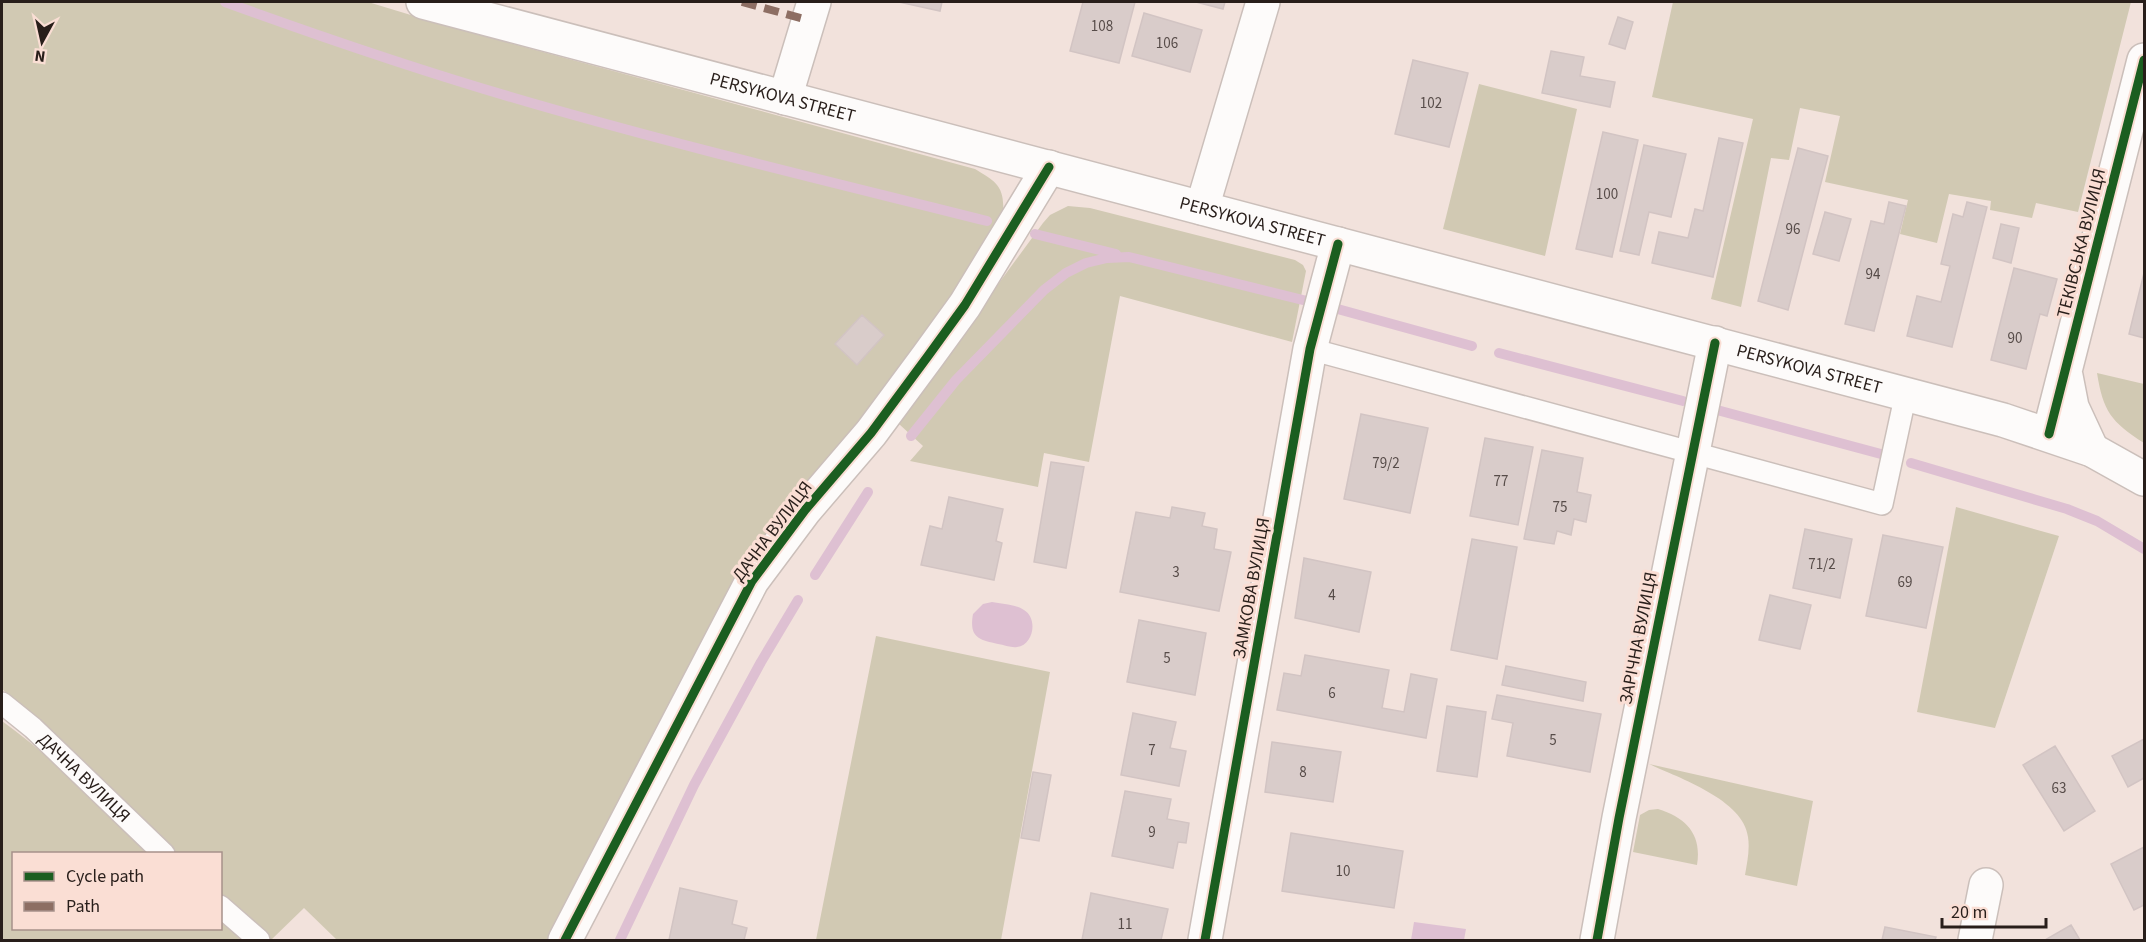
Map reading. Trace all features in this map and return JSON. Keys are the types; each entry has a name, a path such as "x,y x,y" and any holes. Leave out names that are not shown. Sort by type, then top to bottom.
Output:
{"street":[{"name":"PERSYKOVA STREET","path":"423,2 1906,393 2049,434 2092,450 2145,479"},
{"path":"785,98 813,2"},
{"path":"1202,208 1263,2"},
{"name":"ТЕКІВСЬКА ВУЛИЦЯ","path":"2049,434 2145,60"},
{"name":"ДАЧНА ВУЛИЦЯ","path":"565,940 752,581 805,510 871,433 965,305 1049,167"},
{"name":"ЗАМКОВА ВУЛИЦЯ","path":"1205,940 1311,348 1338,244"},
{"name":"ЗАРІЧНА ВУЛИЦЯ","path":"1598,940 1619,818 1715,343"},
{"name":"ТЕКІВСЬКА ВУЛИЦЯ","path":"2065,371 2072,407 2092,450"},
{"path":"1975,940 1986,885"}],"lane":[{"path":"1311,348 1882,504 1906,393"},
{"name":"ДАЧНА ВУЛИЦЯ","path":"2,703 33,728 162,852"},
{"path":"222,908 260,940"}],"shaded area":[{"path":"2,2 368,2 447,26 975,169 993,181 1000,190 1003,212 954,298 860,431 554,940 337,940 304,908 271,940 222,897 222,852 175,852 43,724 2,689"},
{"path":"1673,2 2131,2 2078,212 2036,203 2032,218 1990,210 1991,201 1949,194 1937,243 1900,234 1908,200 1825,182 1840,116 1800,108 1789,160 1771,158 1741,307 1711,299 1753,119 1652,97"},
{"path":"1479,84 1577,109 1545,256 1443,229"},
{"path":"1068,206 1090,208 1295,260 1303,265 1306,271 1292,342 1120,296 1089,462 1044,453 1038,487 910,461 923,446 899,424 900,418 1043,223 1050,215"},
{"path":"2097,373 2144,384 2144,443 2124,429 2110,414 2102,397"},
{"path":"1956,507 2059,536 1995,728 1917,712"},
{"path":"992,602 1017,606 1028,614 1032,631 1027,642 1013,647 991,643 980,639 974,633 973,614 983,604"},
{"path":"876,636 1050,672 1001,940 816,940"},
{"path":"2,721 96,801 148,852 12,852 12,930 222,930 222,921 243,940 2,940"},
{"path":"1649,764 1813,801 1797,886 1745,875 1748,837 1744,824 1735,812 1723,801 1692,783"},
{"path":"1658,809 1677,817 1695,836 1697,865 1633,852 1640,815 1649,810"},
{"path":"1414,922 1466,929 1464,940 1411,940"}],"building":[{"path":"899,2 942,2 940,11"},
{"path":"1083,2 1135,2 1119,63 1070,51"},
{"path":"1196,2 1225,2 1223,9"},
{"path":"1144,13 1202,30 1190,72 1132,56"},
{"path":"1618,17 1633,22 1625,49 1609,44"},
{"path":"1551,51 1584,57 1580,76 1615,82 1610,107 1542,93"},
{"path":"1413,60 1468,73 1449,147 1395,134"},
{"path":"1603,132 1638,140 1612,257 1576,249"},
{"path":"1719,138 1743,143 1713,277 1652,263 1659,232 1688,238 1695,209 1703,211"},
{"path":"1644,145 1686,154 1671,217 1649,212 1639,255 1620,251"},
{"path":"1798,148 1828,156 1788,310 1758,301"},
{"path":"1889,202 1906,206 1874,331 1845,324 1871,221 1884,224"},
{"path":"1967,202 1987,207 1952,347 1907,336 1917,296 1941,302 1950,266 1941,264 1953,214 1963,217"},
{"path":"1825,212 1851,219 1839,261 1813,254"},
{"path":"2001,224 2019,228 2011,263 1993,258"},
{"path":"2014,268 2057,279 2047,316 2040,314 2026,369 1991,360"},
{"path":"2144,273 2144,338 2129,334"},
{"path":"862,315 884,335 857,365 835,344"},
{"path":"1361,414 1428,428 1410,513 1344,499"},
{"path":"1485,438 1533,447 1518,525 1470,516"},
{"path":"1542,450 1583,458 1577,492 1591,495 1586,522 1574,519 1571,535 1557,531 1554,544 1524,539"},
{"path":"1051,462 1084,467 1066,568 1034,562"},
{"path":"949,497 1003,509 996,541 1002,543 994,580 921,565 930,526 942,529"},
{"path":"1172,507 1205,513 1202,526 1217,529 1214,549 1231,552 1219,611 1120,592 1136,512 1170,518"},
{"path":"1805,529 1852,539 1840,598 1793,588"},
{"path":"1883,535 1943,547 1926,628 1866,616"},
{"path":"1472,539 1517,547 1497,659 1451,650"},
{"path":"1304,558 1371,572 1359,632 1295,618"},
{"path":"1770,595 1811,605 1800,649 1759,640"},
{"path":"1139,620 1206,633 1195,695 1127,682"},
{"path":"1305,655 1389,670 1382,708 1404,712 1411,674 1437,679 1426,738 1277,710 1284,673 1301,676"},
{"path":"1506,666 1586,682 1583,701 1502,685"},
{"path":"1497,695 1601,714 1590,772 1507,756 1513,723 1492,719"},
{"path":"1447,706 1486,712 1477,777 1437,771"},
{"path":"1133,713 1176,722 1170,748 1186,751 1179,786 1121,775"},
{"path":"2144,739 2144,778 2128,787 2112,756"},
{"path":"1272,742 1341,752 1333,802 1265,792"},
{"path":"2055,746 2095,811 2064,831 2023,765"},
{"path":"1033,772 1051,775 1039,841 1021,838"},
{"path":"1125,791 1171,799 1167,819 1189,823 1186,843 1178,842 1173,868 1112,856"},
{"path":"1291,833 1403,851 1394,908 1282,891"},
{"path":"2144,847 2144,905 2134,910 2111,864"},
{"path":"680,888 737,901 732,924 747,928 744,940 669,940"},
{"path":"1091,893 1168,909 1161,940 1082,940"},
{"path":"2071,925 2080,940 2045,940"},
{"path":"1885,927 1936,937 1935,940 1882,940"}],"waterway":[{"path":"225,2 379,56 535,104 704,150 987,221"},
{"path":"1035,234 1116,254"},
{"path":"911,436 956,380 1044,290 1066,273 1086,263 1107,258 1129,257 1311,302"},
{"path":"1334,308 1472,346"},
{"path":"1499,353 1683,401"},
{"path":"1717,410 1881,454"},
{"path":"1911,463 2067,509 2097,521 2144,549"},
{"path":"815,575 868,492"},
{"path":"620,940 694,785 761,662 798,600"}],"marked path":[{"path":"742,2 808,20"}],"cycle path":[{"path":"2049,434 2144,60"},
{"path":"565,940 752,581 805,510 871,433 965,305 1049,167"},
{"path":"1205,940 1310,349 1338,244"},
{"path":"1597,940 1619,818 1715,343"}]}
